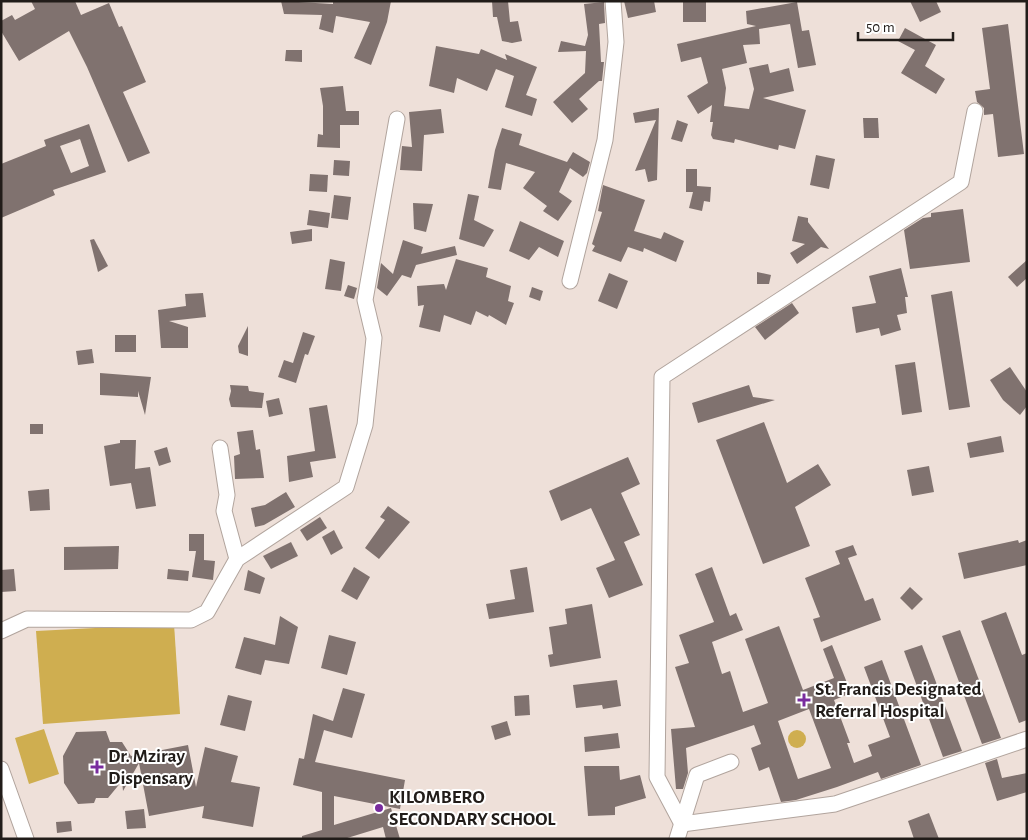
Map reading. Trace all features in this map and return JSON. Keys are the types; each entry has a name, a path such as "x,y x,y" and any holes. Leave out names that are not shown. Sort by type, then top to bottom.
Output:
{"street":[{"path":"570,281 605,140 616,42 613,1"},
{"path":"682,824 658,777 662,377 961,182 975,111"},
{"path":"1,631 27,619 191,620 207,612 237,559 346,487 366,425 374,338 365,300 397,120"},
{"path":"220,448 226,496 224,511 237,559"},
{"path":"682,824 835,804 1027,739"},
{"path":"676,839 696,775 731,762"},
{"path":"1,769 26,839"}],"shaded area":[{"path":"174,624 180,714 43,724 36,631"},
{"path":"44,729 59,774 29,784 15,738"},
{"path":"793,730 801,730 806,735 804,746 793,748 788,743 788,735"}],"building":[{"path":"31,1 75,1 81,15 109,3 119,27 122,26 146,82 123,92 150,153 128,162 87,67 69,31 19,61 1,31 1,21 12,15 15,20 35,9"},
{"path":"281,1 333,4 333,1 391,1 387,22 371,65 354,58 370,22 336,16 333,33 319,29 322,15 284,14"},
{"path":"492,1 508,1 510,22 518,21 522,41 512,43 502,41 497,17 493,17"},
{"path":"624,1 654,1 656,12 628,18"},
{"path":"683,1 706,1 706,22 683,22"},
{"path":"910,1 936,1 941,12 920,22"},
{"path":"604,2 605,23 599,24 601,62 604,62 602,81 599,81 579,99 588,109 572,123 553,102 585,73 586,51 558,52 561,41 585,46 588,35 584,4"},
{"path":"797,2 802,31 809,30 816,65 798,68 790,24 759,29 760,44 743,45 747,63 722,69 726,88 724,106 749,109 754,89 749,68 768,64 770,73 789,68 794,91 763,98 806,110 795,149 779,145 778,150 735,139 734,143 713,139 711,135 713,122 710,122 712,105 698,114 687,96 708,83 701,57 681,62 677,44 756,26 747,24 746,11"},
{"path":"1008,24 1024,154 998,157 993,114 984,115 984,108 977,102 975,91 990,89 982,28"},
{"path":"905,28 936,45 925,66 945,79 936,94 901,73 915,50 898,41"},
{"path":"436,46 479,54 481,49 507,60 505,54 537,67 526,95 537,99 532,116 505,107 514,76 496,69 487,91 457,78 454,93 429,86"},
{"path":"286,50 302,50 302,62 285,61"},
{"path":"343,86 346,111 359,111 359,125 340,125 340,148 317,147 318,134 323,135 323,106 320,88"},
{"path":"659,108 657,180 648,182 645,169 635,171 656,120 635,123 633,113"},
{"path":"441,109 444,133 424,135 422,171 400,170 402,146 412,147 409,112"},
{"path":"863,118 878,118 879,138 864,138"},
{"path":"677,120 688,124 682,142 671,139"},
{"path":"89,124 106,172 53,190 55,195 1,218 1,164 46,146 44,140","holes":["80,139 89,166 71,173 60,146"]},
{"path":"502,128 522,134 519,145 567,162 573,152 590,162 587,173 583,177 570,168 559,192 572,201 558,221 543,211 547,206 523,188 535,172 506,163 501,190 488,188 495,150"},
{"path":"816,155 835,159 829,189 810,185"},
{"path":"334,160 350,161 349,176 333,175"},
{"path":"686,169 697,169 697,186 711,187 710,202 704,201 702,211 689,208 693,192 686,192"},
{"path":"310,174 328,175 327,192 309,191"},
{"path":"603,185 645,200 634,231 661,239 664,232 684,241 676,262 644,248 643,252 628,247 621,262 592,251 595,246 592,244 602,212 598,211"},
{"path":"468,194 479,196 474,220 494,230 484,247 459,239"},
{"path":"334,195 351,197 348,220 331,218"},
{"path":"413,203 433,204 426,232 414,229"},
{"path":"963,209 970,262 910,269 904,230 923,218 931,217 931,213"},
{"path":"309,210 330,213 328,228 307,225"},
{"path":"798,216 808,218 808,222 829,249 821,247 797,264 790,253 805,244 792,241"},
{"path":"520,221 564,241 558,257 539,247 529,260 509,251"},
{"path":"312,229 312,241 292,244 290,232"},
{"path":"94,239 108,266 98,272 90,240"},
{"path":"403,240 423,247 421,254 455,246 457,255 416,265 411,278 402,275 387,296 377,288 381,263 393,274"},
{"path":"330,259 345,262 341,291 325,289"},
{"path":"456,259 488,268 486,277 511,286 508,301 514,303 506,325 489,315 488,317 476,311 471,325 444,315 440,332 419,327 424,305 418,306 417,286 444,284 446,290"},
{"path":"1027,260 1027,278 1017,287 1008,277"},
{"path":"901,268 908,297 905,297 907,313 897,315 901,330 881,336 879,328 856,333 852,307 876,303 869,276"},
{"path":"757,272 771,275 769,284 757,284"},
{"path":"609,273 628,281 617,309 598,301"},
{"path":"348,285 357,288 354,299 344,296"},
{"path":"532,287 543,291 540,301 529,297"},
{"path":"952,291 970,407 949,410 931,295"},
{"path":"203,293 206,317 169,321 188,327 188,348 161,348 158,310 186,306 185,294"},
{"path":"792,303 799,313 765,340 755,327"},
{"path":"248,326 248,356 239,353 238,346"},
{"path":"303,332 315,336 308,355 305,354 296,383 278,377 284,360 293,363"},
{"path":"115,335 136,335 136,352 115,352"},
{"path":"92,349 94,363 78,365 76,351"},
{"path":"915,362 922,412 902,415 895,365"},
{"path":"1010,367 1027,392 1027,406 1020,415 1003,400 990,380"},
{"path":"100,373 151,377 145,415 138,391 138,397 100,395"},
{"path":"230,385 248,386 249,391 264,393 262,408 231,407 229,399"},
{"path":"749,385 753,397 775,400 698,423 692,403"},
{"path":"279,398 283,414 269,417 266,401"},
{"path":"327,405 336,458 310,462 313,477 289,482 287,456 315,451 309,408"},
{"path":"764,422 787,483 818,464 831,485 795,507 810,546 763,564 716,440"},
{"path":"30,424 43,424 43,434 30,434"},
{"path":"253,430 256,450 260,449 264,478 235,479 234,456 240,454 237,432"},
{"path":"1001,436 1004,452 970,458 967,443"},
{"path":"120,440 136,440 135,469 150,467 156,506 136,509 131,483 110,486 104,446 120,443"},
{"path":"167,447 171,462 159,466 154,451"},
{"path":"628,457 640,484 621,493 640,535 624,542 643,585 609,598 596,568 615,560 591,508 561,521 549,491"},
{"path":"929,466 934,492 912,496 907,470"},
{"path":"49,489 50,510 30,511 28,491"},
{"path":"286,492 295,507 264,525 255,527 251,508 265,505"},
{"path":"388,506 410,522 379,559 365,548 385,520 380,517"},
{"path":"320,517 327,528 307,541 300,530"},
{"path":"334,530 343,548 331,555 322,537"},
{"path":"189,534 204,534 204,560 215,561 213,580 192,577 196,551 189,551"},
{"path":"1018,540 1019,543 1027,540 1027,565 964,579 958,553"},
{"path":"291,542 298,556 271,569 263,556"},
{"path":"853,545 857,555 848,558 865,601 873,598 881,620 821,642 813,619 820,617 805,578 840,564 835,551"},
{"path":"119,546 118,569 64,570 64,547"},
{"path":"354,567 370,577 357,600 341,591"},
{"path":"527,567 534,612 489,619 486,604 515,599 510,570"},
{"path":"712,567 730,616 736,613 743,630 712,642 722,674 730,671 743,712 768,703 745,639 779,626 803,690 834,678 823,649 832,645 851,693 834,700 850,743 847,743 854,763 872,756 868,745 890,737 864,667 882,660 921,765 881,779 878,772 796,800 781,802 769,767 759,771 751,748 761,744 754,725 686,748 688,773 683,789 676,789 671,729 695,727 675,667 689,663 679,635 714,622 695,574","holes":["809,709 831,768 798,779 778,721"]},
{"path":"14,569 16,591 1,592 1,570"},
{"path":"168,569 189,571 188,581 167,579"},
{"path":"248,570 265,578 260,594 244,590"},
{"path":"910,587 923,599 912,610 900,598"},
{"path":"592,604 601,658 550,667 548,655 553,654 549,627 567,624 565,609"},
{"path":"1006,612 1022,655 1027,653 1027,720 1019,723 981,621"},
{"path":"280,616 298,627 289,664 265,660 261,675 235,668 244,637 275,645"},
{"path":"960,630 1001,738 982,744 942,636"},
{"path":"329,635 356,642 347,675 321,668"},
{"path":"922,645 962,751 943,757 904,651"},
{"path":"617,680 621,706 603,709 602,705 576,708 573,685"},
{"path":"343,688 365,694 352,738 324,730 315,762 405,780 400,809 334,796 334,825 391,808 400,839 386,839 383,827 344,839 302,839 302,836 322,830 322,792 293,785 299,758 304,759 313,714 333,721"},
{"path":"228,695 252,701 245,731 220,725"},
{"path":"529,695 530,715 515,716 514,696"},
{"path":"507,721 511,735 495,740 491,726"},
{"path":"106,731 110,742 122,742 131,756 188,745 196,787 205,747 238,756 231,782 260,787 253,827 202,818 204,806 149,816 139,763 123,791 122,781 108,798 96,798 94,803 78,804 64,783 63,756 76,732"},
{"path":"618,733 620,748 585,752 584,737"},
{"path":"997,759 1002,778 1027,773 1027,792 997,801 985,763"},
{"path":"584,766 619,766 620,780 640,775 646,798 615,807 615,815 588,816"},
{"path":"144,809 146,828 127,829 125,811"},
{"path":"929,813 939,839 914,839 908,821"},
{"path":"71,821 72,831 57,833 56,822"}],"place":[{"name":"St. Francis Designated Referral Hospital","path":"804,700"},
{"name":"Dr. Mziray Dispensary","path":"97,767"},
{"name":"KILOMBERO SECONDARY SCHOOL","path":"379,808"}]}
